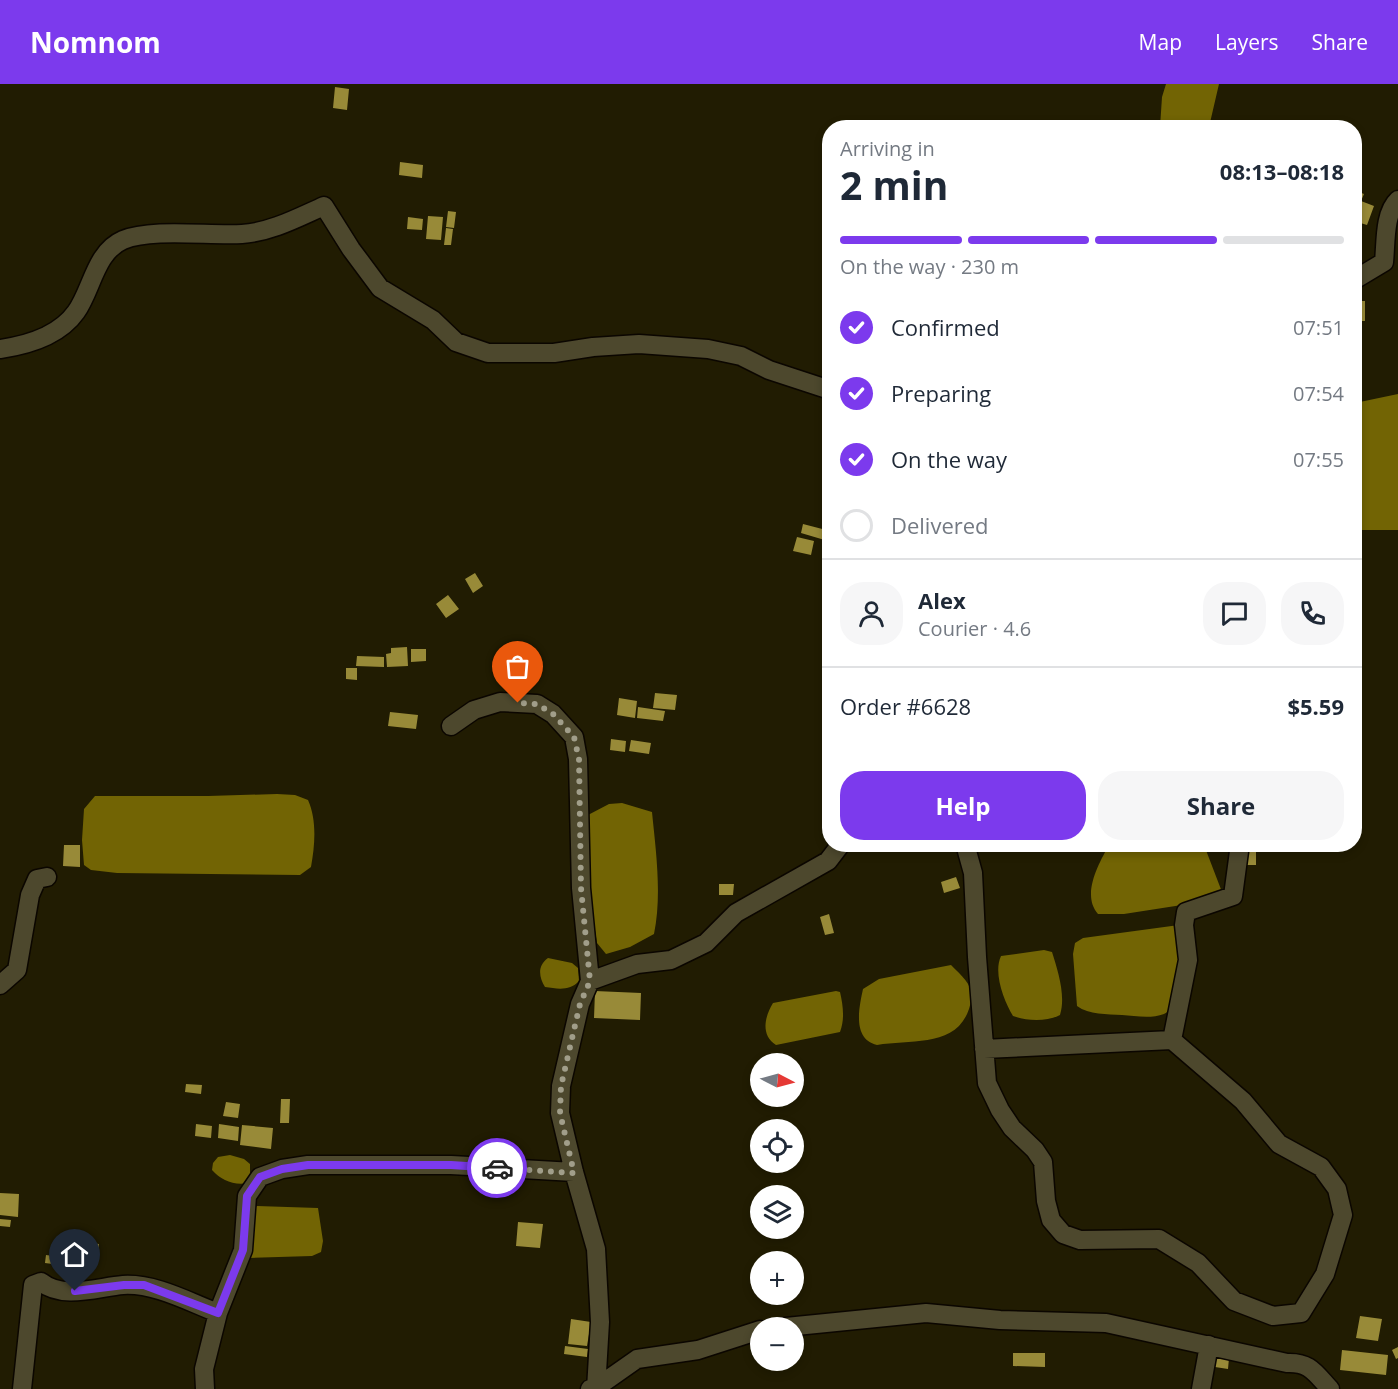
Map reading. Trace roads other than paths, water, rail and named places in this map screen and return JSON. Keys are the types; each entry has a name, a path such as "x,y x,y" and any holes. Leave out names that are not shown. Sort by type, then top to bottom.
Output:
{"street":[{"path":"1362,274 1384,261 1389,215 1394,203 1398,200"},
{"path":"0,349 23,346 50,335 66,322 80,307 97,267 121,240 139,235 242,234 265,231 324,206 351,249 380,288 433,320 456,342 488,353 554,353 593,347 639,344 708,349 741,356 769,370 822,387"},
{"path":"451,726 474,710 500,702 537,704 553,714 574,737 579,759 581,888 590,981 580,1004 561,1086 560,1113 574,1173 596,1249 600,1323 594,1388"},
{"path":"590,981 637,964 671,960 706,943 736,914 828,861 835,852"},
{"path":"967,852 973,873 977,957 984,1049 987,1083 1012,1128 1035,1150 1043,1162 1046,1201 1051,1220 1063,1234 1080,1240 1159,1239 1198,1263 1234,1301 1273,1316 1301,1313 1325,1274 1343,1215 1337,1190 1321,1167 1279,1144 1243,1101 1172,1040 984,1049"},
{"path":"1172,1040 1188,960 1184,925 1186,912 1233,896 1239,852"},
{"path":"0,985 17,970 30,895 37,879 47,877"},
{"path":"205,1389 204,1369 218,1313 243,1250 247,1196 260,1177 282,1169 308,1165 451,1165 574,1173"},
{"path":"22,1389 33,1285 41,1282 49,1289 62,1291 144,1285 218,1313"},
{"path":"804,1325 926,1313 1000,1320 1106,1323 1287,1363 1299,1362 1310,1367 1330,1389"},
{"path":"594,1388 637,1359 698,1350 750,1333"},
{"path":"1201,1389 1209,1345"}]}
